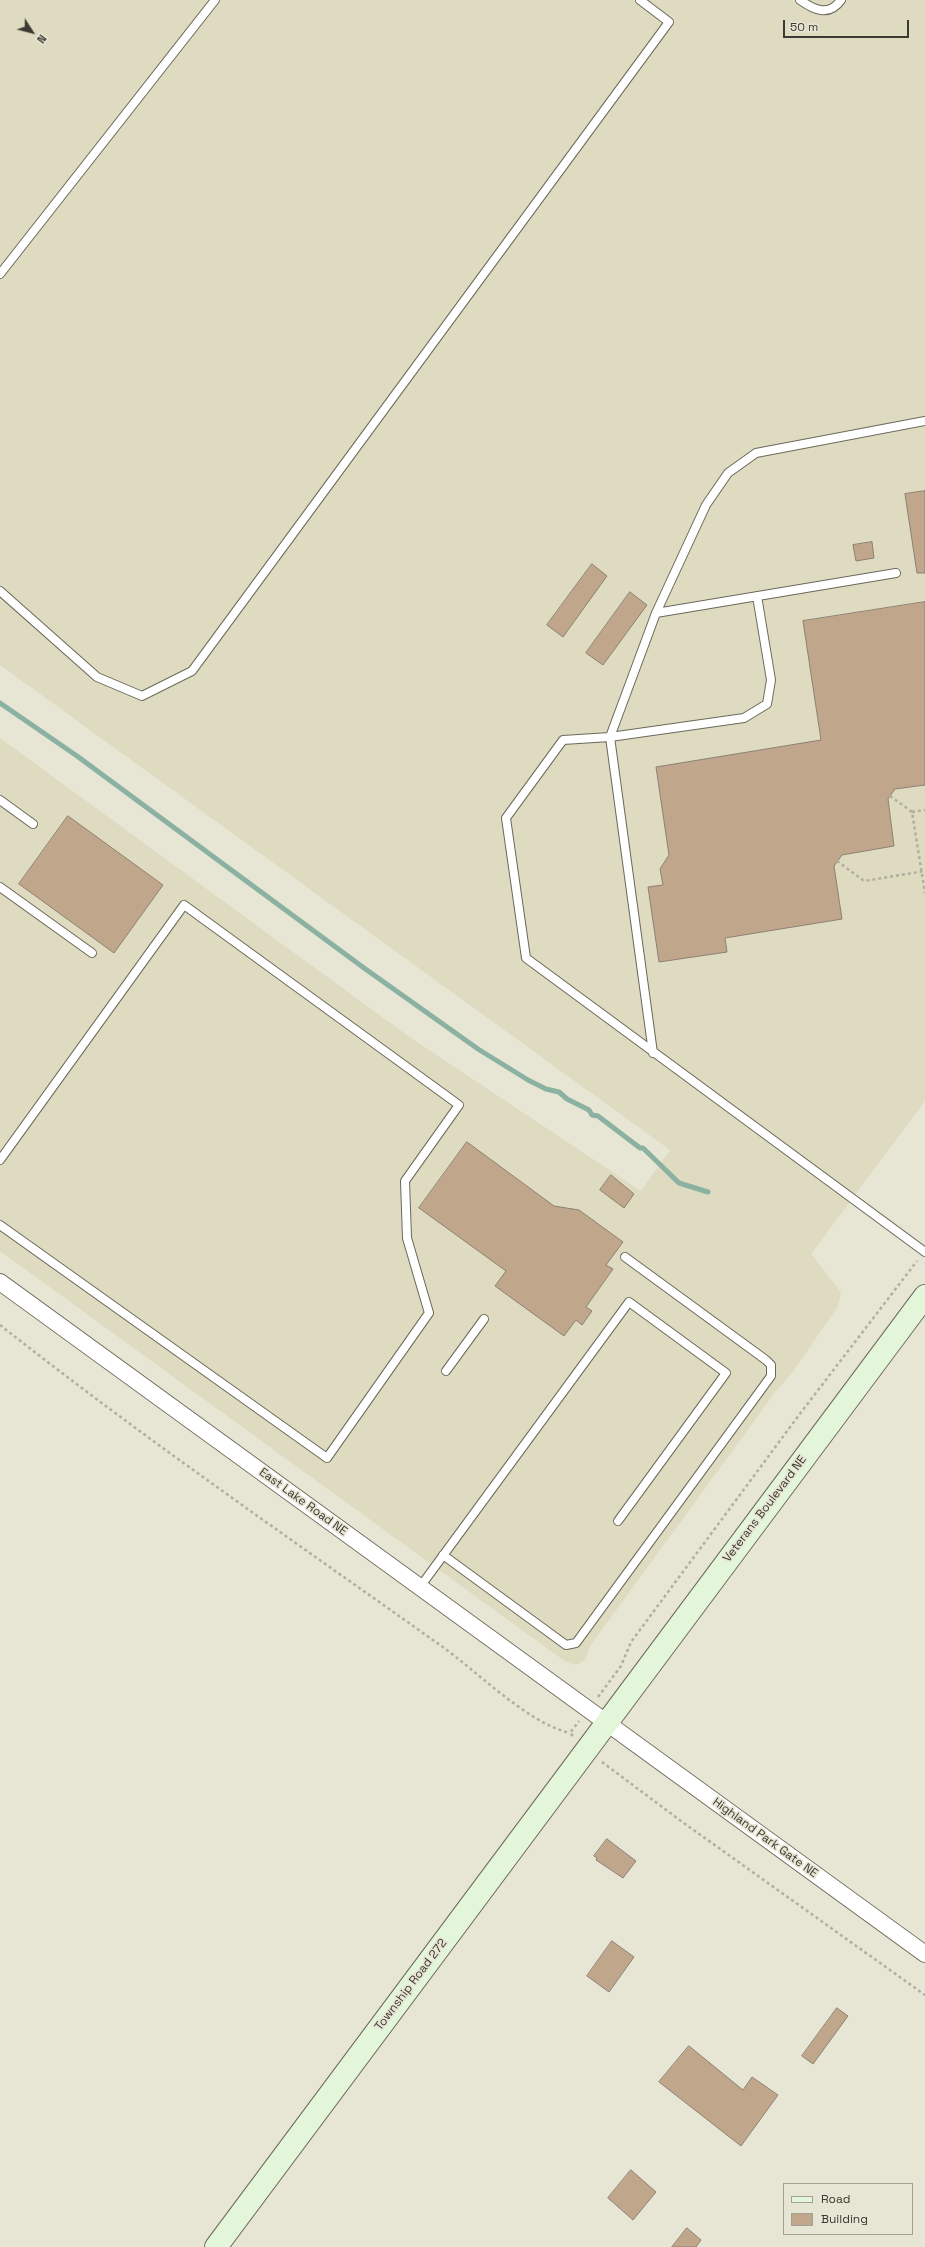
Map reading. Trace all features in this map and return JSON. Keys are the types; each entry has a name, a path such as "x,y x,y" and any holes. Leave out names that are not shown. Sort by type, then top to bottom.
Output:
{"main road":[{"name":"Veterans Boulevard NE","path":"606,1723 925,1296"},
{"name":"Township Road 272","path":"216,2247 606,1723"}],"street":[{"name":"East Lake Road NE","path":"0,1282 606,1723"},
{"name":"Highland Park Gate NE","path":"606,1723 925,1954"}],"lane":[{"path":"0,274 215,0"},
{"path":"0,591 97,677 142,696 192,671 669,22 640,0"},
{"path":"800,0 813,9 824,12 836,7 841,0"},
{"path":"653,1053 610,737 656,613 706,505 728,473 756,453 925,421"},
{"path":"656,613 896,573"},
{"path":"757,596 771,680 767,704 744,718 610,737 563,740 506,818 526,958 925,1252"},
{"path":"0,800 33,824"},
{"path":"0,887 92,953"},
{"path":"0,1160 184,905 459,1105 405,1180 407,1238 429,1313 327,1458 0,1225"},
{"path":"443,1556 566,1645 576,1643 771,1376 771,1365 766,1360 625,1257"},
{"path":"420,1587 629,1302 726,1373 618,1521"},
{"path":"446,1371 484,1319"}],"path":[{"path":"890,796 912,812 923,872 925,894"},
{"path":"912,812 925,810"},
{"path":"838,862 864,880 923,872"},
{"path":"614,1678 621,1666 631,1642 799,1415 925,1252"},
{"path":"0,1325 126,1420 440,1645 518,1706 546,1725 570,1733"},
{"path":"614,1772 925,1995"}],"shaded area":[{"path":"0,0 925,0 925,1101 811,1254 841,1292 838,1306 792,1373 776,1391 590,1646 585,1660 576,1665 566,1662 0,1251 0,738 408,1036 641,1191 670,1150 0,665"}],"building":[{"path":"925,491 925,573 917,573 905,494"},
{"path":"872,542 874,558 856,561 853,545"},
{"path":"592,564 607,576 563,637 547,625"},
{"path":"630,592 647,605 603,665 586,653"},
{"path":"925,602 925,785 895,789 888,799 894,846 842,855 834,866 842,919 725,938 727,952 659,962 648,887 663,885 660,869 669,855 656,767 821,740 803,621"},
{"path":"68,816 163,885 114,953 19,884"},
{"path":"467,1142 554,1206 579,1210 623,1242 606,1265 613,1269 586,1307 592,1311 582,1325 576,1320 564,1336 495,1286 506,1271 419,1208"},
{"path":"611,1175 634,1194 624,1208 600,1190"},
{"path":"607,1839 636,1861 623,1878 596,1860 597,1858 594,1856"},
{"path":"612,1941 634,1957 609,1992 587,1976"},
{"path":"837,2008 848,2016 813,2064 802,2056"},
{"path":"689,2046 743,2090 752,2077 778,2095 741,2146 659,2082"},
{"path":"631,2170 656,2192 633,2220 608,2198"},
{"path":"687,2228 701,2240 696,2247 672,2247"}],"waterway":[{"path":"0,703 77,756 364,968 478,1049 528,1080 546,1089 559,1092 567,1099 589,1110 592,1115 598,1116 640,1148 643,1148 679,1183 708,1192"}]}
